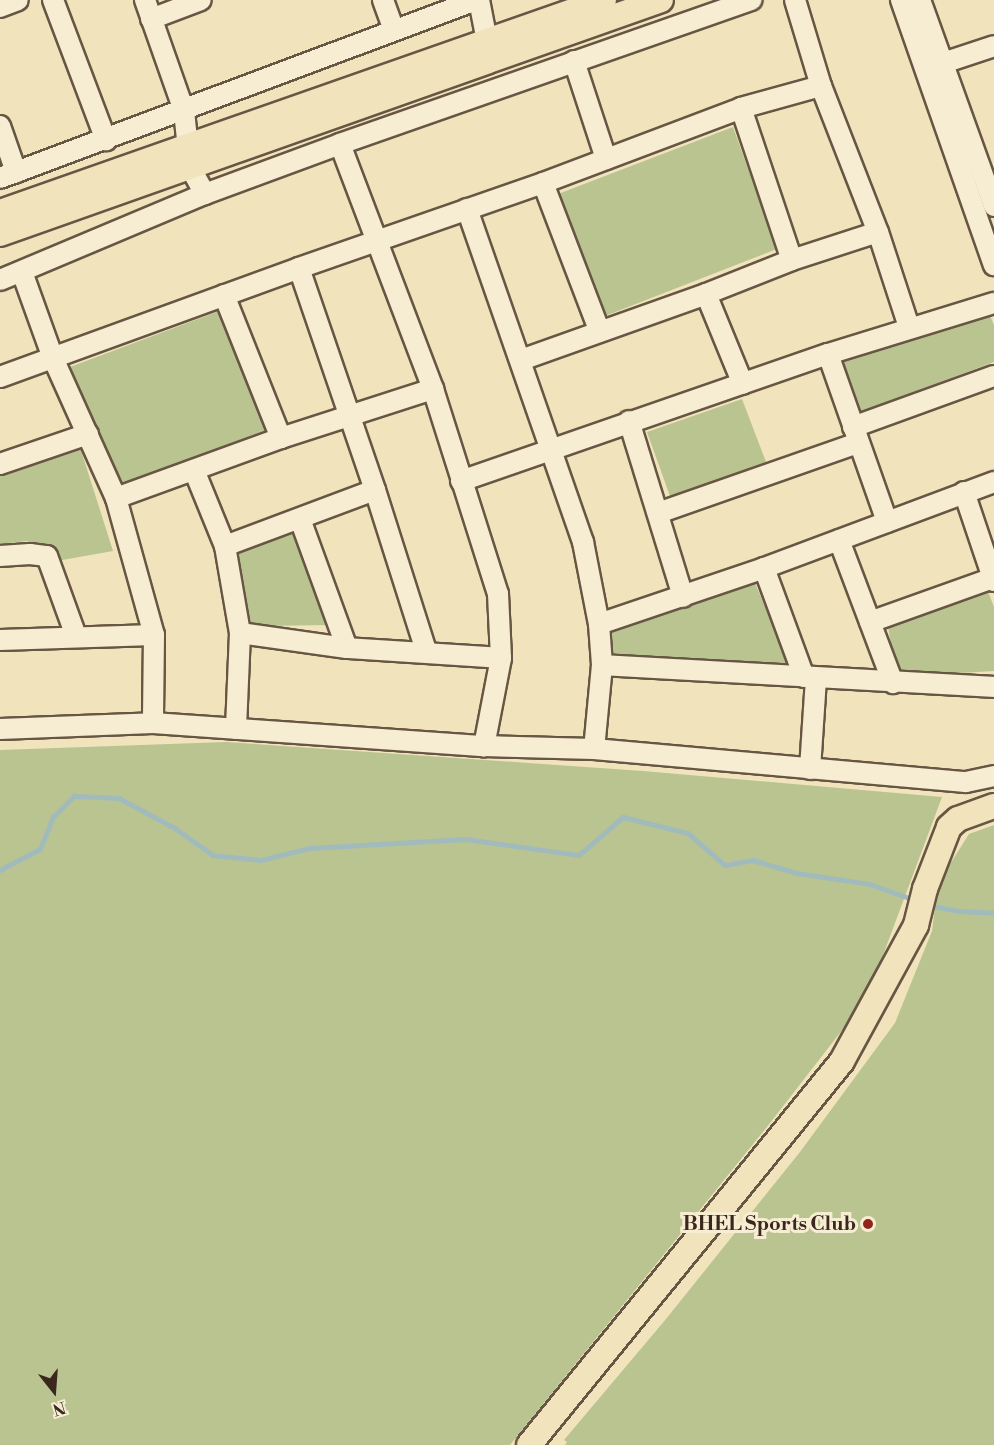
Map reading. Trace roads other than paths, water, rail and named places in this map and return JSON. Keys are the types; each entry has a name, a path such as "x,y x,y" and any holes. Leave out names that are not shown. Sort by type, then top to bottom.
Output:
{"main road":[{"path":"492,50 604,0"},
{"path":"0,212 190,156 492,50 661,0"},
{"path":"0,234 190,156"},
{"path":"529,1445 842,1061 916,925 925,890 949,827 958,819 994,806"}],"street":[{"path":"0,7 18,0"},
{"path":"52,0 106,140"},
{"path":"145,0 184,111 190,156 205,194"},
{"path":"151,19 201,0"},
{"path":"383,0 394,30"},
{"path":"0,126 8,175 478,0 492,50 518,80"},
{"path":"0,280 205,194 518,80 752,0"},
{"path":"795,0 821,86 878,232 909,327"},
{"path":"901,0 934,66 994,206"},
{"path":"920,0 934,66 994,266"},
{"path":"934,66 994,46"},
{"path":"574,61 606,159"},
{"path":"0,377 299,267 376,243 543,183 741,108 821,86"},
{"path":"741,108 792,260"},
{"path":"340,144 433,389 498,594 501,658 484,746"},
{"path":"543,183 599,330"},
{"path":"467,209 522,360 584,542 599,624 602,665 594,749"},
{"path":"522,360 599,330 706,294 792,260 878,232"},
{"path":"299,267 375,490 426,651"},
{"path":"22,272 53,358 116,498 154,635 153,723"},
{"path":"706,294 743,384"},
{"path":"224,295 281,438"},
{"path":"461,481 828,354 909,327 994,303"},
{"path":"828,354 887,522"},
{"path":"658,513 856,435 994,376"},
{"path":"116,498 281,438 433,389"},
{"path":"629,421 683,597"},
{"path":"0,464 88,434"},
{"path":"194,470 225,546 240,633 237,729"},
{"path":"599,624 764,568 994,482"},
{"path":"225,546 375,490"},
{"path":"870,622 993,579 964,492"},
{"path":"300,519 347,648"},
{"path":"839,540 893,683"},
{"path":"0,556 30,554 47,556 76,636"},
{"path":"764,568 810,678 810,769"},
{"path":"240,633 347,648 426,651 501,658"},
{"path":"0,639 154,635"},
{"path":"602,665 994,687"},
{"path":"0,729 153,723 484,746 594,749 966,782 994,776"}],"waterway":[{"path":"0,870 40,849 53,817 74,796 119,798 175,828 213,855 261,860 310,848 466,839 579,855 623,817 688,833 725,865 753,860 797,873 870,884 915,900"},
{"path":"928,905 960,911 994,913"}],"place":[{"name":"BHEL Sports Club","path":"868,1224"}]}
